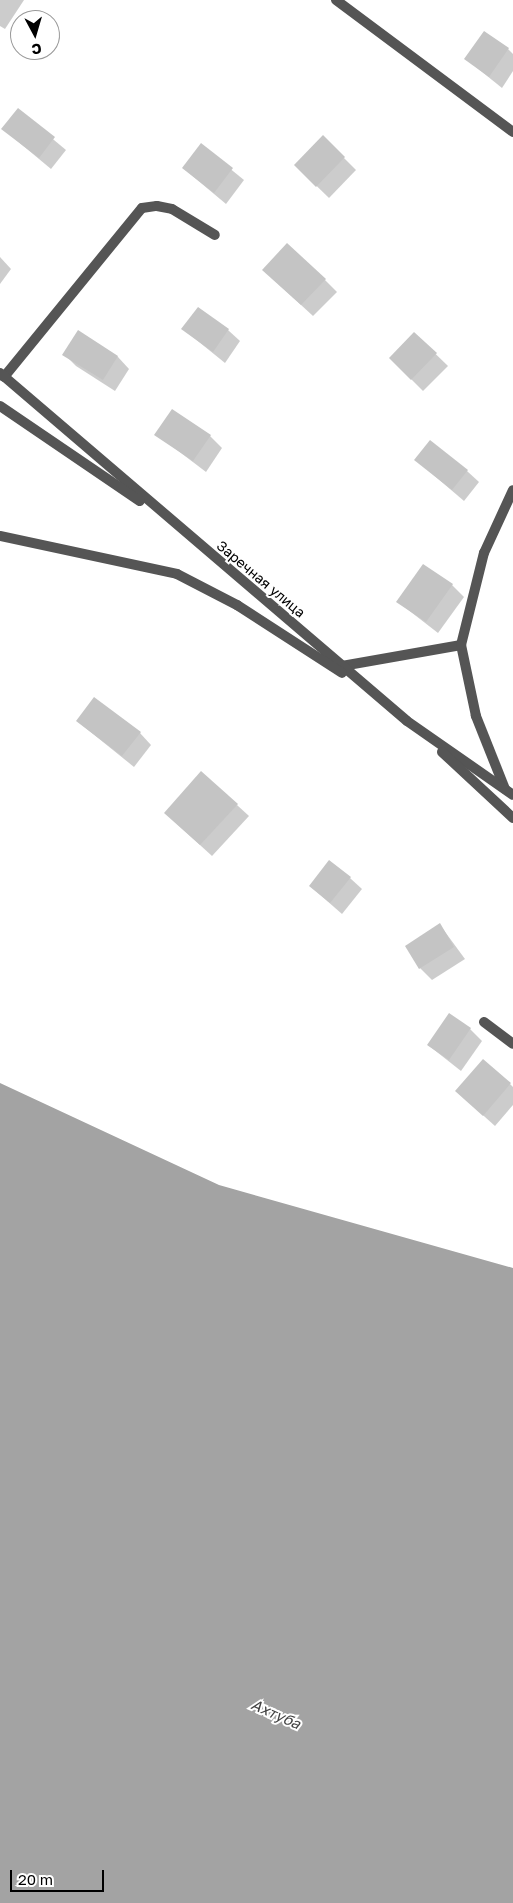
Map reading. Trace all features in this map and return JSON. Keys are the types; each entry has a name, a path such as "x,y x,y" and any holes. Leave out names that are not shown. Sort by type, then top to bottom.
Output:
{"street":[{"path":"336,0 513,132"},
{"path":"2,375 142,208 157,206 172,209 215,235"},
{"name":"Заречная улица","path":"2,375 408,721 510,791"},
{"path":"0,406 89,469 171,520"},
{"path":"484,789 510,791 476,716 462,646 484,553 513,490"},
{"path":"0,536 177,574 237,605 303,645 408,721 484,789 513,818"},
{"path":"342,666 462,646"},
{"path":"484,1022 513,1044"}],"water":[{"name":"Ахтуба","path":"0,1083 219,1185 513,1268 513,1903 0,1903"}],"building":[{"path":"484,31 509,48 489,77 464,59"},
{"path":"18,108 55,137 39,158 1,129"},
{"path":"323,135 345,157 316,187 294,165"},
{"path":"201,143 233,168 214,193 182,168"},
{"path":"287,243 326,279 301,305 262,270"},
{"path":"198,307 229,329 213,352 181,329"},
{"path":"78,330 118,356 103,380 62,355"},
{"path":"414,332 437,353 411,380 389,358"},
{"path":"172,409 211,435 193,461 154,435"},
{"path":"430,440 468,470 452,490 414,460"},
{"path":"423,564 453,584 426,622 396,602"},
{"path":"94,697 141,732 122,756 76,721"},
{"path":"201,771 238,804 200,845 164,813"},
{"path":"329,860 351,877 330,903 309,886"},
{"path":"440,923 454,947 419,969 405,946"},
{"path":"449,1013 471,1028 449,1060 427,1045"},
{"path":"483,1059 511,1083 483,1116 455,1091"}]}
